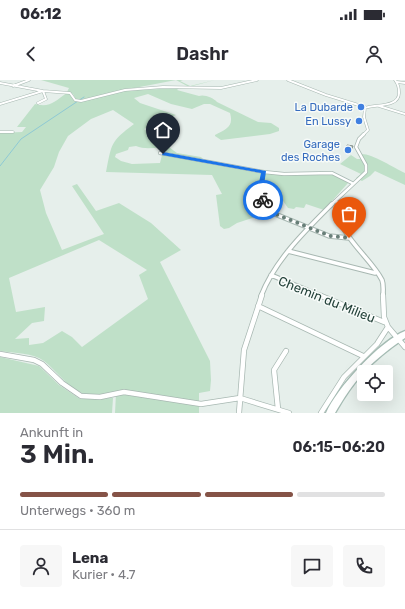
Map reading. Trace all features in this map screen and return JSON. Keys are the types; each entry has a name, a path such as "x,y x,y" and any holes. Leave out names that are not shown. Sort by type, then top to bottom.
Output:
{"main road":[{"path":"330,413 344,390 358,373 370,361 405,334"}],"street":[{"path":"12,86 28,80"},
{"path":"0,83 43,91 70,93 76,101 82,101 126,90 225,87 257,80"},
{"path":"288,80 326,95 366,107 378,106 394,102 399,99 400,94 397,82 395,80"},
{"path":"397,82 405,83"},
{"path":"38,103 46,99 43,91"},
{"path":"0,104 43,91"},
{"path":"378,106 405,114"},
{"path":"239,413 244,350 258,306 271,275 288,251 309,227 352,183 364,174 366,170 366,165 356,147 359,139 368,130 364,117 366,107"},
{"path":"0,132 13,132"},
{"path":"160,153 264,172 284,174 329,173 352,183"},
{"path":"264,172 260,196 268,210 334,237 349,238"},
{"path":"335,200 340,203 338,206 340,223 349,238 382,281 384,322 405,347"},
{"path":"288,251 375,273"},
{"name":"Chemin du Milieu","path":"271,275 384,322"},
{"path":"258,306 363,356"},
{"path":"321,413 342,380 363,356 380,341 388,327"},
{"path":"278,409 274,374 276,367 286,351"},
{"path":"0,354 34,360 42,364 62,383 81,396 100,397 124,392 201,404 240,398 289,413"}],"green space":[{"path":"41,80 176,80 119,91 179,88 177,90 209,97 258,122 271,123 279,128 279,131 270,134 221,140 215,135 230,125 230,113 210,104 204,104 192,109 171,104 148,94 134,98 140,103 176,115 144,129 177,153 201,157 205,161 285,175 335,175 348,183 324,210 306,204 304,208 288,208 281,198 270,198 268,195 261,196 270,212 224,229 220,226 216,195 222,194 212,175 106,172 113,144 120,135 134,124 113,110 91,119 68,136 59,152 54,167 40,190 46,213 62,250 104,234 72,186 77,184 96,211 119,203 151,223 181,250 160,262 210,361 210,391 199,393 199,413 115,413 116,393 95,395 82,393 72,387 40,358 0,351 0,133 22,132 26,127 17,127 35,104 49,104 67,93 71,94 74,100 76,100 73,94 67,92 69,88","holes":["136,146 146,148 165,148 166,153 162,155 160,163 132,164 121,161 115,157 116,154 128,150 129,147","99,240 147,270 139,275 148,299 82,347 72,337 62,331 43,343 29,345 29,338 15,339 32,323 44,321 45,307 16,312 9,278"]},
{"path":"176,80 183,80 180,81 190,86 215,80 189,87"},
{"path":"360,154 377,158 405,173 405,185 375,171 362,181 356,178 361,174 340,164 351,155 357,159 362,159"},
{"path":"0,357 39,366 59,385 80,399 113,398 112,413 0,413"}],"building":[{"path":"347,145 353,146 351,151 345,149"}],"waterway":[{"path":"0,166 21,139 84,97"}],"way so far":[{"path":"263,200 270,212 330,236 349,238"}],"place":[{"name":"La Dubarde","path":"361,107"},
{"name":"En Lussy","path":"359,121"},
{"name":"Garage des Roches","path":"348,150"}],"route":[{"path":"163,154 264,172 260,192 260,196 263,200"}]}
